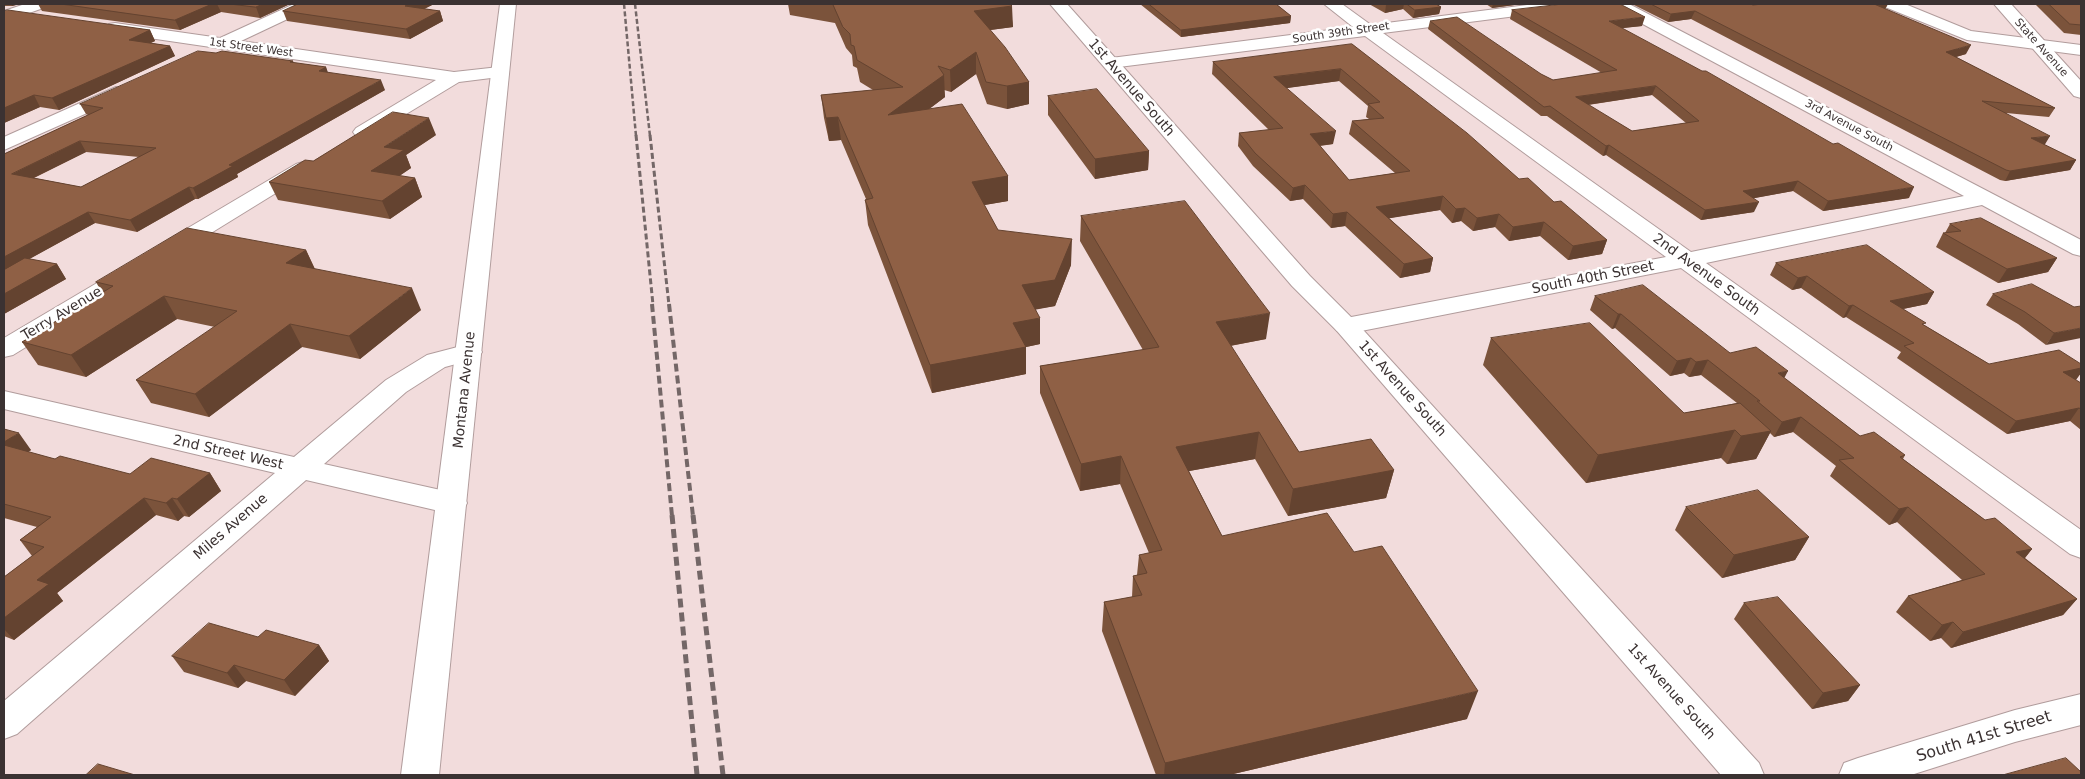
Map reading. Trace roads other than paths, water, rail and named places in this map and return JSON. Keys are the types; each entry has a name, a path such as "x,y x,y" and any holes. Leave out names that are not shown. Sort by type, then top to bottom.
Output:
{"street":[{"path":"7,14 40,4"},
{"path":"196,56 307,4"},
{"name":"Montana Avenue","path":"420,775 508,4"},
{"name":"1st Avenue South","path":"1058,4 1301,281 1346,326 1745,775"},
{"name":"2nd Avenue South","path":"1332,4 2081,546"},
{"name":"South 39th Street","path":"1111,64 1570,4"},
{"name":"3rd Avenue South","path":"1617,4 2081,249"},
{"path":"1891,4 1967,34 2081,50"},
{"name":"State Avenue","path":"2002,4 2081,92"},
{"path":"7,14 51,19"},
{"name":"1st Street West","path":"98,26 454,77 499,72"},
{"path":"348,141 454,77"},
{"path":"4,144 135,84"},
{"name":"Terry Avenue","path":"4,349 323,156"},
{"name":"South 40th Street","path":"1346,326 1686,260 1986,198"},
{"name":"Miles Avenue","path":"4,723 299,469 415,372 436,361 469,352"},
{"name":"2nd Street West","path":"4,400 299,469 452,502"},
{"name":"South 41st Street","path":"1858,775 2014,726 2081,709"}],"railway":[{"path":"624,4 636,136"},
{"path":"635,4 650,136"},
{"path":"636,135 653,305"},
{"path":"650,135 669,305"},
{"path":"652,304 672,516"},
{"path":"669,304 693,516"},
{"path":"672,515 697,775"},
{"path":"693,515 723,775"}]}
